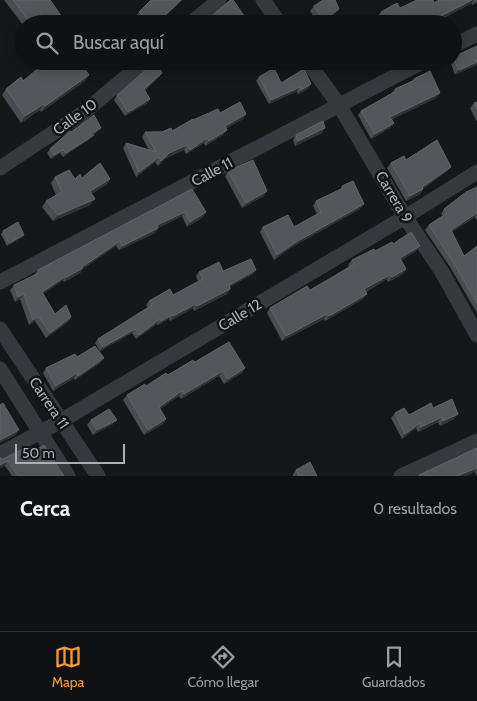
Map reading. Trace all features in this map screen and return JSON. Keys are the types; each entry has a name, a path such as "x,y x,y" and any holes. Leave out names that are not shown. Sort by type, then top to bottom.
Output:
{"street":[{"path":"201,15 219,0"},
{"path":"263,0 274,15"},
{"path":"462,42 477,34"},
{"name":"Calle 10","path":"0,168 84,113 134,70"},
{"name":"Carrera 9","path":"314,70 339,105 405,217 442,272 477,335"},
{"name":"Calle 11","path":"0,282 407,70"},
{"name":"Calle 12","path":"0,454 61,421 405,217 477,172"},
{"name":"Carrera 11","path":"0,329 98,476"},
{"name":"Carrera 11","path":"0,369 68,476"},
{"path":"401,476 477,441"}],"building":[{"path":"13,0 50,0 61,15 24,15"},
{"path":"151,0 181,0 165,15 142,15 139,12"},
{"path":"233,0 244,15 213,15"},
{"path":"323,0 335,0 339,9 330,15 320,15 314,6"},
{"path":"417,0 433,0 434,3 439,0 472,0 443,15 382,15 381,12 397,3 400,8"},
{"path":"477,46 477,62 462,69 462,53"},
{"path":"36,70 85,70 89,75 45,106 44,104 25,116 6,89 21,77 23,81"},
{"path":"146,70 160,70 162,73 144,89 150,99 128,112 117,95"},
{"path":"271,70 275,70 281,83 304,70 311,84 301,90 300,87 271,100 259,77"},
{"path":"430,71 440,93 390,117 394,123 375,134 361,111 396,91 395,89"},
{"path":"240,102 246,114 225,126 227,130 209,141 207,138 190,150 187,145 169,153 161,161 159,157 139,172 126,143 156,152 145,132 162,132 171,128 172,131 193,119 218,109 220,113"},
{"path":"94,115 101,128 89,135 94,135 66,153 63,150 54,155 50,149 70,131"},
{"path":"323,121 325,128 298,141 296,135"},
{"path":"437,140 451,167 422,187 423,189 410,196 391,163 404,156 406,160"},
{"path":"253,160 267,191 246,203 228,171"},
{"path":"100,163 110,179 90,191 95,199 58,215 46,201 62,192 55,177 69,170 75,179 80,174 82,178"},
{"path":"353,181 364,204 296,242 277,255 263,227 288,215 294,227 321,212 316,201"},
{"path":"477,187 477,213 451,230 464,256 477,246 477,303 429,225 447,213 444,209 466,192"},
{"path":"192,189 206,212 190,222 185,212 157,225 158,228 122,246 120,241 83,268 66,276 42,292 55,314 66,305 71,317 50,333 39,317 33,320 24,294 18,297 14,285 39,273 38,270"},
{"path":"18,222 24,235 9,243 3,231"},
{"path":"411,232 420,246 400,258 406,269 364,289 367,294 329,316 327,314 286,336 270,308 307,286 310,290 331,278 354,264 352,260 374,249 375,251 392,242 393,244"},
{"path":"251,259 256,270 229,285 230,289 197,306 196,304 161,321 160,319 139,335 135,329 103,347 98,339 152,305 149,301 170,289 173,295 203,279 199,272 219,262 223,271"},
{"path":"229,342 245,368 228,379 223,371 184,394 182,391 159,407 166,419 148,430 127,395 166,373 168,375 193,360 195,362"},
{"path":"95,346 104,358 78,376 77,373 56,386 46,368 75,354 77,357"},
{"path":"452,399 458,414 443,421 442,417 421,427 420,423 405,434 395,413 404,408 409,415 431,403 433,408"},
{"path":"3,403 19,430 0,440 0,405"},
{"path":"109,409 117,420 97,430 91,420"},
{"path":"44,445 64,476 18,476 8,461 0,465 0,458 3,459 29,446 33,452"},
{"path":"477,448 477,468 457,476 419,475"},
{"path":"310,462 317,476 299,476 296,470"}]}
